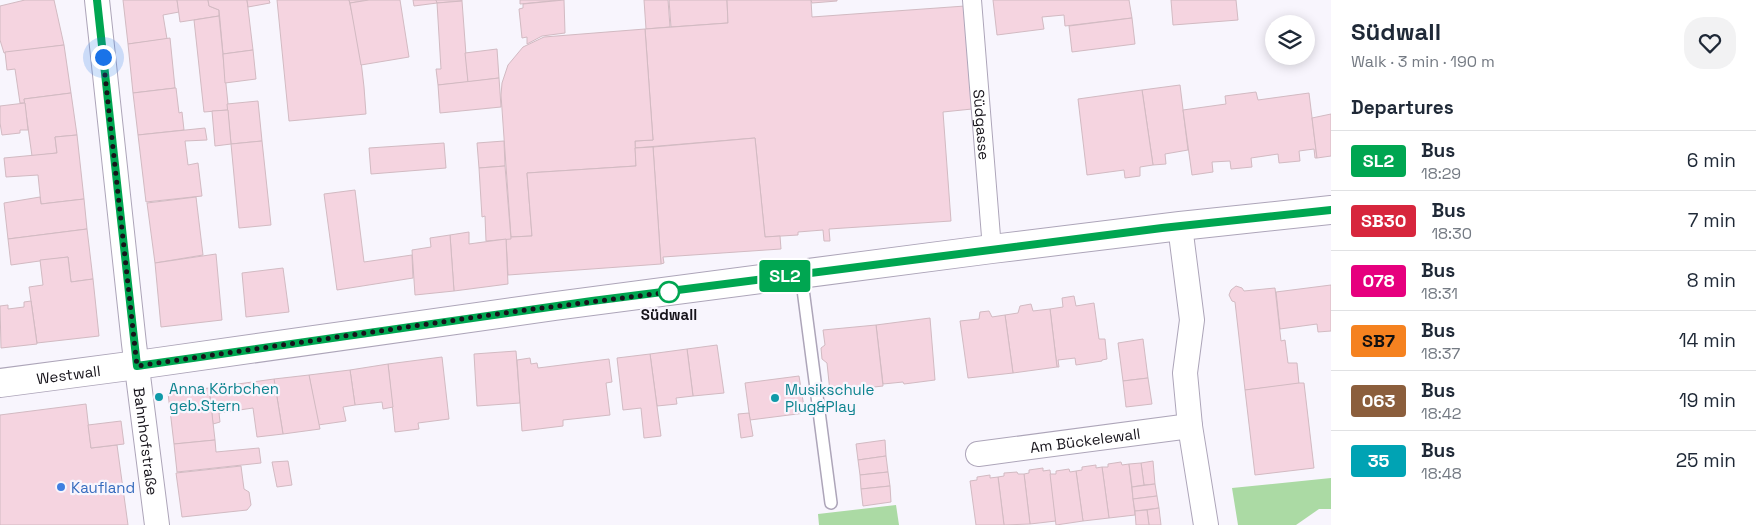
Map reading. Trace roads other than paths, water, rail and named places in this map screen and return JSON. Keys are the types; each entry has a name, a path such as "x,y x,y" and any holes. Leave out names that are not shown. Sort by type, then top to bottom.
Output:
{"street":[{"name":"Bahnhofstraße","path":"97,0 137,366 157,525"},
{"name":"Südgasse","path":"972,0 992,249"},
{"path":"137,366 535,309 992,249 1331,210"},
{"path":"1180,226 1192,320 1185,373 1190,426 1206,525"},
{"name":"Westwall","path":"0,383 137,366"},
{"name":"Am Bückelewall","path":"978,454 1190,426"}],"lane":[{"path":"801,274 831,503"}],"place":[{"name":"Südwall","path":"669,292"},
{"name":"Anna Körbchen geb.Stern","path":"159,397"},
{"name":"Musikschule Plug&Play","path":"775,398"},
{"name":"Kaufland","path":"61,487"}]}
